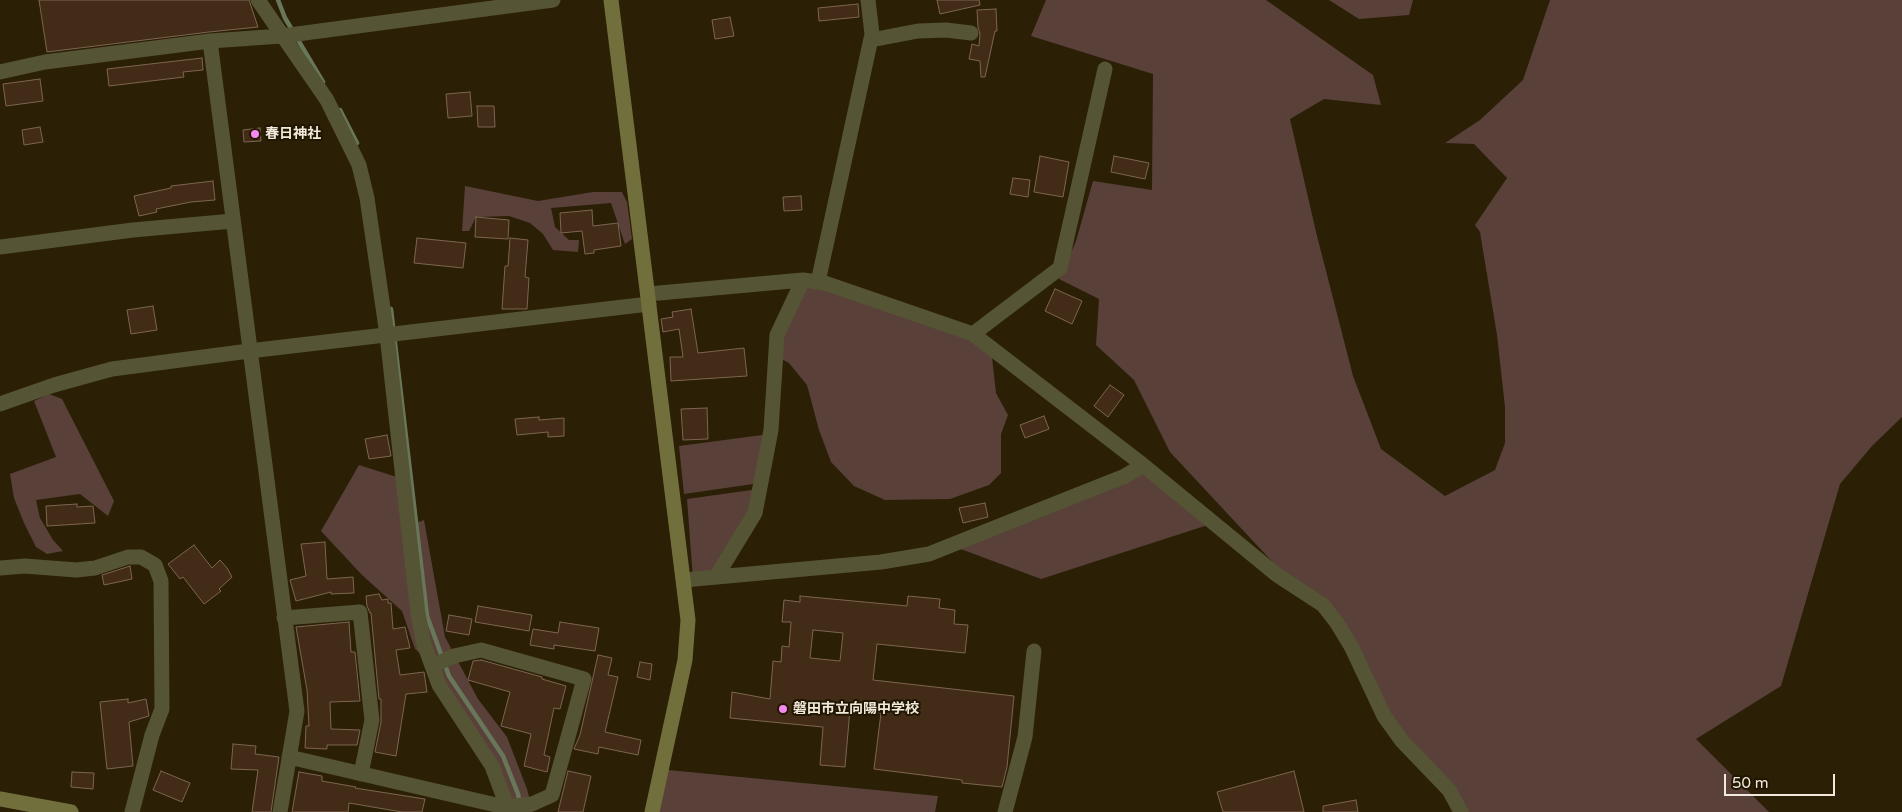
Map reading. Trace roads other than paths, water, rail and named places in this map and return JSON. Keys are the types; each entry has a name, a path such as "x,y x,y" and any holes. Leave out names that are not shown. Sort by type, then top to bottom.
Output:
{"street":[{"path":"258,0 326,100 359,164 367,198 387,335 418,614 426,652 439,684 492,766 506,809"},
{"path":"0,72 45,62 210,40 282,36 553,0"},
{"path":"611,0 688,620 686,660 652,812"},
{"path":"716,576 755,513 770,430 777,335 810,281 871,40 868,0"},
{"path":"871,40 918,31 946,30 971,33"},
{"path":"210,40 296,711 280,812"},
{"path":"973,334 1060,268 1105,69"},
{"path":"0,246 233,220"},
{"path":"0,404 63,382 112,369 387,335 648,299 810,281 973,334 1143,465 1277,575 1323,605 1351,646 1384,716 1402,741 1449,790 1461,812"},
{"path":"684,580 882,562 929,554 1125,476 1143,465"},
{"path":"0,568 26,566 76,570 95,568 128,557 141,557 155,565 161,581 162,709 152,735 132,812"},
{"path":"284,618 360,612 372,720 361,774"},
{"path":"289,757 506,809 532,804 552,796 584,680 481,650 454,656 432,666"},
{"path":"1005,812 1025,737 1034,651"},
{"path":"0,799 71,812"}],"waterway":[{"path":"278,0 285,18 323,82"},
{"path":"340,110 357,143"},
{"path":"391,309 427,616 449,676 503,756 520,804"}],"place":[{"name":"春日神社","path":"255,134"},
{"name":"磐田市立向陽中学校","path":"783,709"}]}
